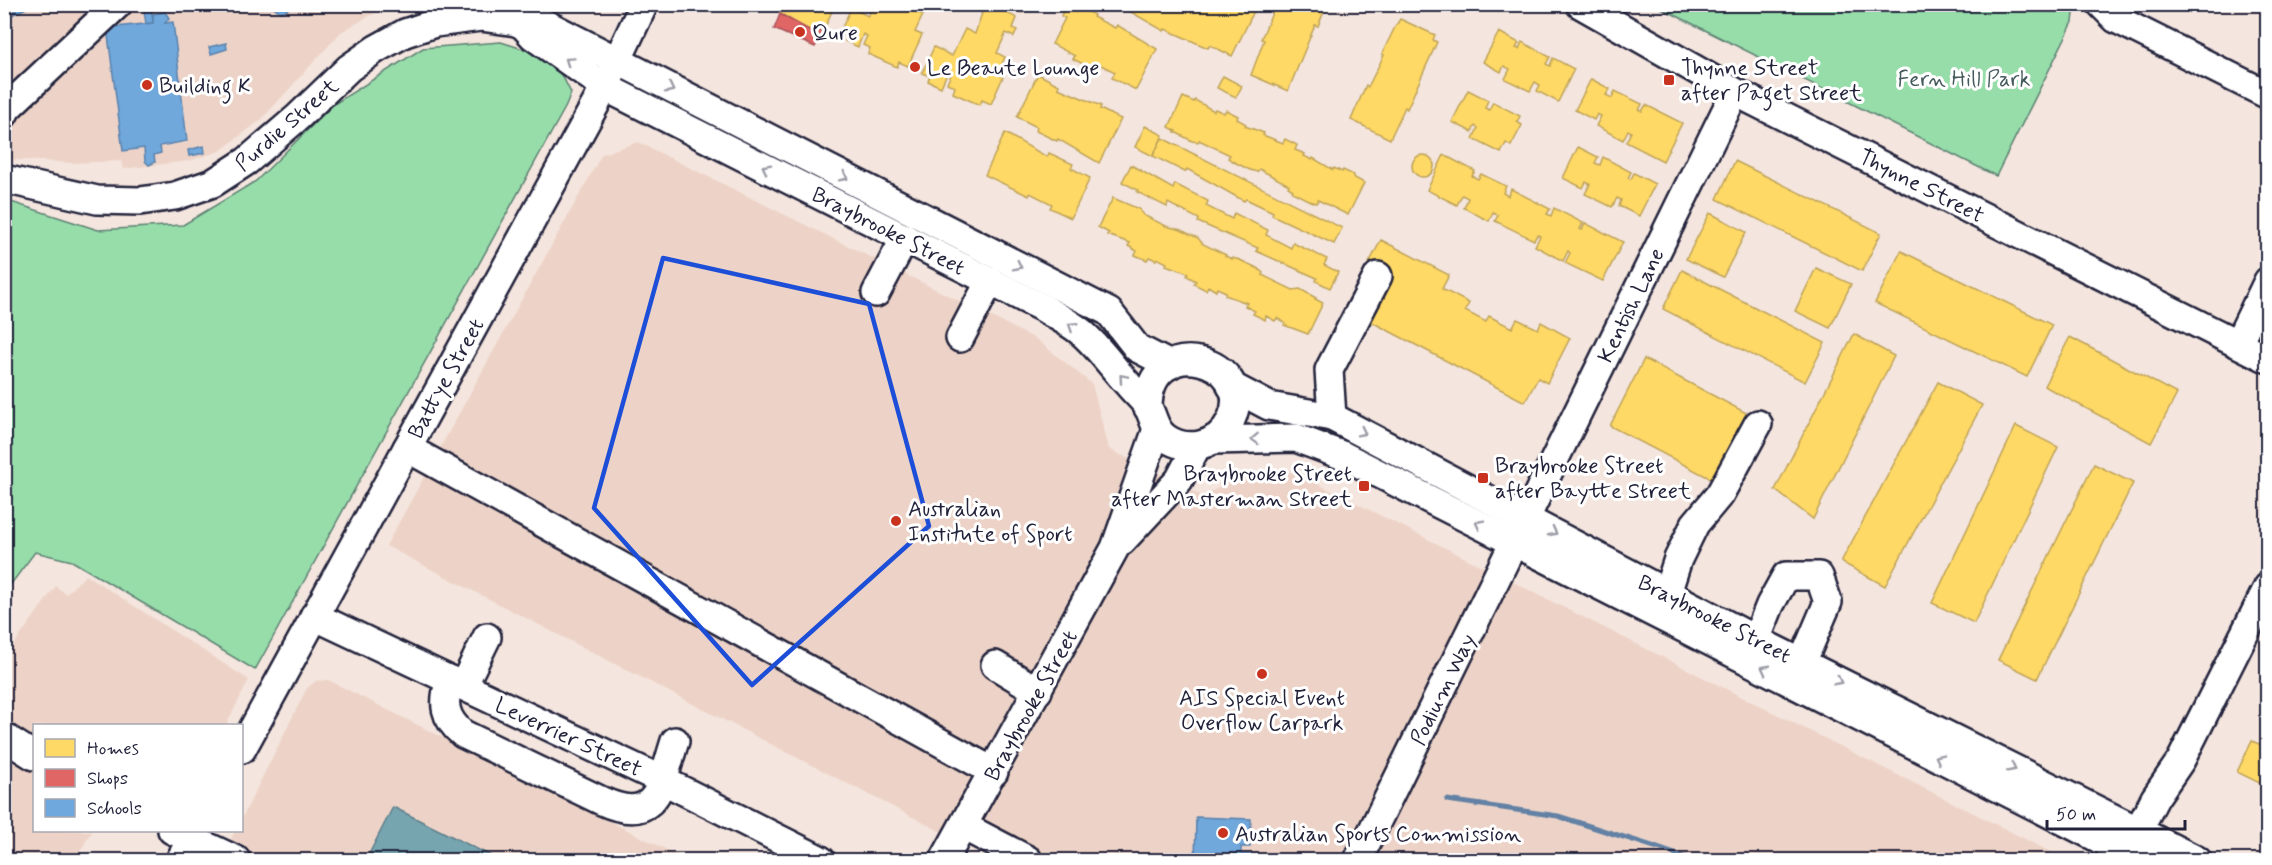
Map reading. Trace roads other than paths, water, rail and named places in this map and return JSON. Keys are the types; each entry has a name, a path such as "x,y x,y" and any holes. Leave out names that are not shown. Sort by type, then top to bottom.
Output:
{"street":[{"path":"4,114 118,4"},
{"name":"Battye Street","path":"243,747 605,87 644,4"},
{"name":"Thynne Street","path":"1580,4 1735,92 2268,359"},
{"path":"2101,4 2116,20 2268,95"},
{"name":"Purdie Street","path":"4,179 97,200 140,201 175,196 213,183 247,161 349,68 376,49 405,33 435,23 481,17 518,17 540,21 618,62"},
{"path":"518,17 533,36 605,87"},
{"name":"Braybrooke Street","path":"618,62 1050,296 1152,418 1115,548 944,861"},
{"name":"Braybrooke Street","path":"605,87 990,281 1108,312 1137,348 1170,364"},
{"name":"Kentish Lane","path":"1525,517 1735,92"},
{"path":"876,293 905,238"},
{"path":"1332,417 1329,369 1378,276"},
{"path":"960,338 990,281"},
{"path":"2238,343 2268,281"},
{"path":"1200,360 1219,369 1231,386 1234,396 1232,417 1228,426 1205,443 1174,443 1152,418 1150,388 1162,370 1170,364 1200,360"},
{"name":"Braybrooke Street","path":"1231,386 1269,406 1332,417 1802,663 2141,846"},
{"path":"1667,593 1678,559 1695,524 1720,494 1758,424"},
{"name":"Braybrooke Street","path":"1115,548 1179,480 1205,443 1296,438 1344,456 2141,846 2197,861"},
{"path":"407,448 994,772"},
{"name":"Podium Way","path":"1358,861 1525,517"},
{"path":"1756,640 1770,605 1786,576 1819,576 1828,602 1802,663"},
{"path":"2141,846 2166,804 2181,760 2268,587"},
{"name":"Leverrier Street","path":"314,616 662,780 821,861"},
{"path":"487,638 457,683 445,696 454,726 464,734 602,801 626,810 637,809 652,801 659,792 675,741"},
{"path":"995,665 1038,691"},
{"path":"4,737 33,755"},
{"path":"963,826 1028,861"},
{"path":"185,840 236,861"}],"waterway":[{"path":"1447,800 1558,816 1692,860"}],"place":[{"name":"Qure","path":"800,32"},
{"name":"Le Beaute Lounge","path":"915,67"},
{"name":"Thynne Street after Paget Street","path":"1669,80"},
{"name":"Building K","path":"147,85"},
{"name":"Braybrooke Street after Baytte Street","path":"1483,478"},
{"name":"Braybrooke Street after Masterman Street","path":"1364,486"},
{"name":"Australian Institute of Sport","path":"896,521"},
{"name":"AIS Special Event Overflow Carpark","path":"1262,674"},
{"name":"Australian Sports Commission","path":"1223,833"}],"park label":[{"name":"Fern Hill Park","path":"1964,78"}]}
